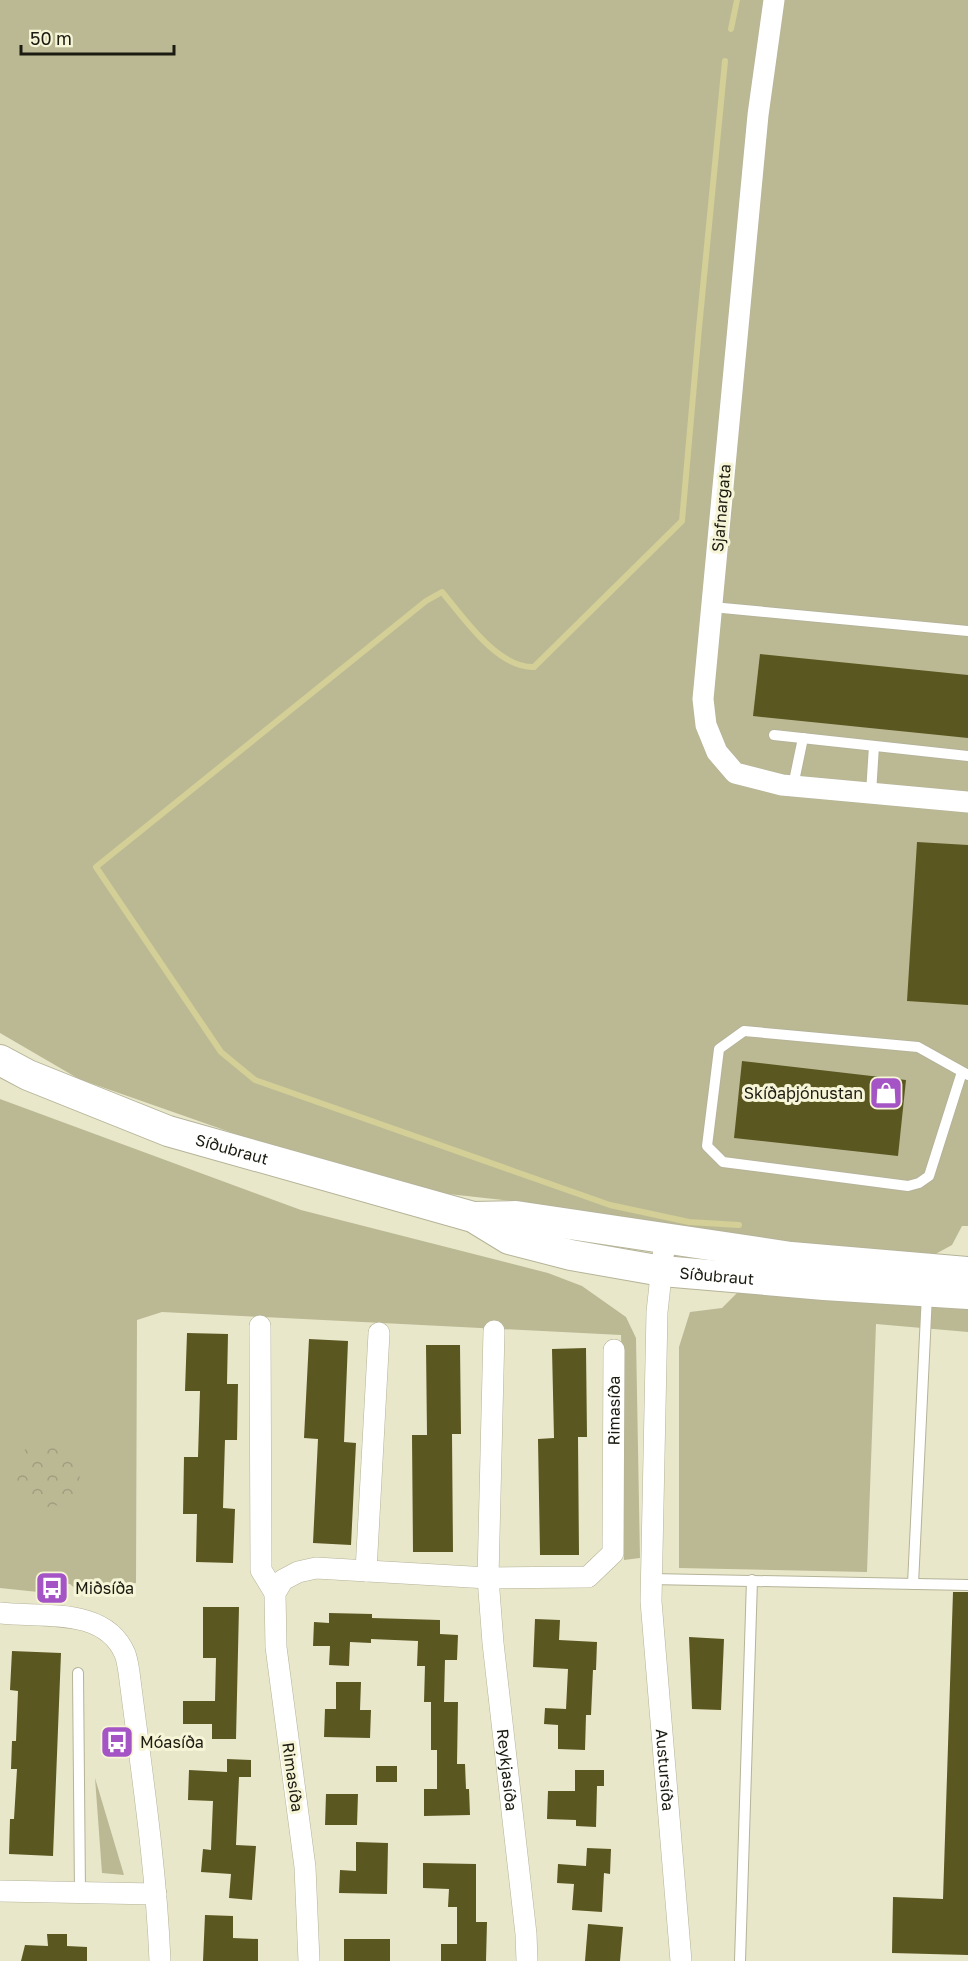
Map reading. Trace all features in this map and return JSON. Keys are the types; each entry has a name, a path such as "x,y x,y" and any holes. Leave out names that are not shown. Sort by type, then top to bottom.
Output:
{"street":[{"name":"Sjafnargata","path":"774,0 758,115 703,699 706,725 717,752 735,773 782,785 968,802"},
{"name":"Síðubraut","path":"0,1060 28,1075 168,1131 473,1217 509,1239 571,1255 662,1271 927,1292 967,1280"},
{"name":"Síðubraut","path":"473,1217 516,1216 791,1257 967,1280"},
{"name":"Austursíða","path":"665,1239 657,1312 651,1601 681,1961"},
{"name":"Rimasíða","path":"260,1326 261,1570 275,1593 276,1647 305,1867 309,1961"},
{"path":"488,1578 494,1331"},
{"path":"366,1571 379,1333"},
{"name":"Rimasíða","path":"275,1593 283,1580 316,1568 488,1578 588,1577 613,1552 614,1350"},
{"name":"Reykjasíða","path":"488,1578 527,1961"},
{"path":"0,1613 81,1618 95,1624 116,1639 124,1653 129,1672 145,1794 156,1894 160,1961"},
{"path":"0,1891 156,1894"}],"lane":[{"path":"712,607 968,631"},
{"path":"774,735 968,756"},
{"path":"793,786 803,738"},
{"path":"871,793 874,746"},
{"path":"744,1031 918,1047 965,1074 929,1176 920,1183 908,1186 723,1162 707,1146 719,1049 744,1031"},
{"path":"913,1584 927,1292"},
{"path":"651,1579 968,1585"},
{"path":"740,1961 752,1580"},
{"path":"78,1673 80,1893"}],"green space":[{"path":"0,0 968,0 968,1226 962,1226 952,1245 930,1257 770,1242 532,1203 430,1192 247,1138 79,1079 0,1033"},
{"path":"0,1099 301,1210 548,1273 582,1286 626,1317 636,1338 640,1558 624,1560 621,1335 162,1312 137,1320 136,1583 97,1587 80,1593 70,1584 44,1582 38,1592 0,1588"},
{"path":"745,1285 968,1299 968,1332 876,1324 867,1572 679,1568 679,1347 690,1312 722,1308"},
{"path":"41,1441 53,1441 65,1446 75,1456 80,1474 78,1487 65,1502 53,1507 41,1507 29,1502 19,1492 14,1480 14,1468 19,1456 29,1446"},
{"path":"95,1778 124,1875 102,1873"}],"building":[{"path":"760,654 968,675 968,738 753,716"},
{"path":"917,842 968,845 968,1005 907,1001"},
{"path":"742,1061 906,1080 898,1156 734,1138"},
{"path":"187,1333 228,1334 227,1384 238,1384 237,1440 225,1440 223,1508 235,1509 233,1563 196,1562 197,1514 183,1514 184,1457 198,1457 200,1391 185,1391"},
{"path":"309,1339 348,1341 344,1442 356,1443 351,1545 313,1543 318,1439 304,1438"},
{"path":"426,1345 460,1345 461,1434 452,1434 453,1552 413,1552 412,1435 427,1435"},
{"path":"586,1348 587,1437 578,1437 579,1555 540,1555 538,1439 554,1438 552,1349"},
{"path":"953,1592 968,1592 968,1955 892,1953 893,1897 943,1899"},
{"path":"203,1607 239,1607 236,1739 212,1739 212,1724 183,1724 183,1701 215,1701 216,1658 203,1658"},
{"path":"329,1613 372,1614 372,1618 440,1620 440,1634 458,1635 457,1660 445,1660 444,1702 424,1702 425,1666 417,1666 418,1641 371,1639 371,1643 350,1642 349,1666 329,1665 330,1646 313,1646 314,1622 329,1623"},
{"path":"535,1619 560,1620 559,1640 597,1642 591,1715 586,1715 585,1750 558,1749 558,1725 544,1724 545,1708 566,1709 568,1669 533,1667"},
{"path":"689,1637 724,1639 721,1710 692,1709"},
{"path":"12,1651 61,1653 53,1856 9,1854 10,1819 14,1819 17,1769 11,1769 12,1741 16,1741 18,1691 10,1690"},
{"path":"336,1682 361,1682 360,1710 371,1710 370,1738 324,1737 325,1709 336,1709"},
{"path":"431,1702 458,1702 457,1764 465,1764 470,1815 424,1816 424,1789 437,1789 437,1750 431,1750"},
{"path":"227,1759 251,1760 251,1777 239,1777 236,1845 256,1846 252,1900 229,1898 231,1874 201,1872 203,1849 211,1850 213,1801 188,1800 189,1770 227,1772"},
{"path":"376,1766 397,1766 397,1782 376,1782"},
{"path":"575,1770 604,1770 604,1786 597,1786 596,1827 576,1826 576,1820 547,1819 548,1791 575,1791"},
{"path":"326,1794 358,1794 357,1825 325,1825"},
{"path":"356,1842 388,1843 387,1894 339,1893 340,1870 356,1871"},
{"path":"587,1848 611,1849 610,1874 604,1873 602,1912 572,1910 574,1884 557,1883 558,1864 586,1866"},
{"path":"423,1863 476,1864 476,1922 487,1922 486,1961 441,1961 441,1944 457,1944 457,1907 448,1907 449,1889 423,1888"},
{"path":"205,1915 233,1916 233,1938 258,1939 258,1961 203,1961"},
{"path":"588,1924 623,1927 620,1961 585,1961"},
{"path":"47,1934 67,1934 67,1946 87,1947 87,1961 21,1961 25,1945 48,1946"},
{"path":"344,1939 390,1939 390,1961 344,1961"}],"waterway":[{"path":"731,29 737,0"},
{"path":"725,61 682,521 534,667 520,665 494,651 442,592 426,601 96,867 221,1052 255,1080 610,1205 689,1222 739,1225"}],"place":[{"name":"Skíðaþjónustan","path":"886,1093"},
{"name":"Miðsíða","path":"52,1588"},
{"name":"Móasíða","path":"117,1742"}]}
